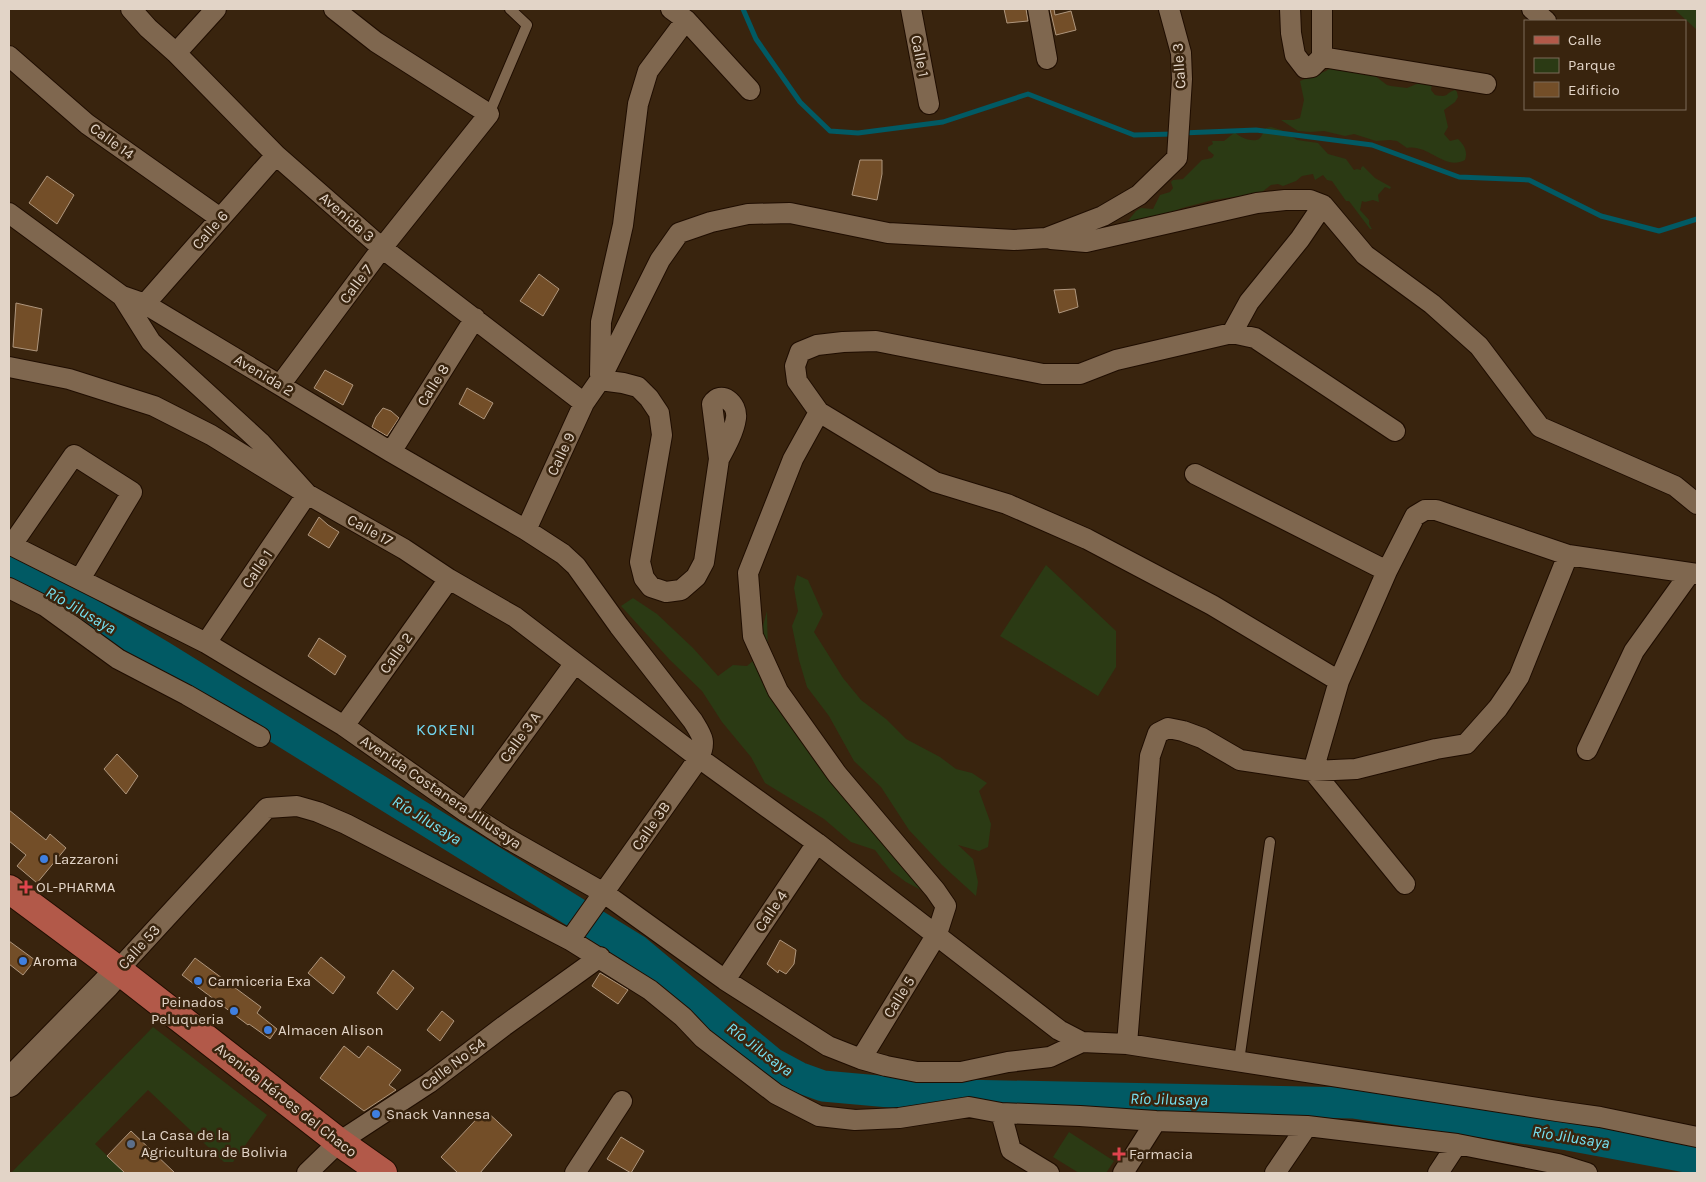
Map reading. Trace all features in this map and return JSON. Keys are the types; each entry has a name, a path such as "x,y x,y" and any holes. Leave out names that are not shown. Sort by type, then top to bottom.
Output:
{"main road":[{"path":"9,889 112,977 238,1075 324,1157 350,1173"},
{"path":"9,912 112,977"},
{"name":"Avenida Héroes del Chaco","path":"324,1157 383,1173"}],"street":[{"name":"Avenida 3","path":"131,9 276,155 382,248 584,403"},
{"path":"176,53 216,9"},
{"path":"334,9 376,42 490,114"},
{"name":"Calle 1","path":"911,9 928,104"},
{"path":"1038,9 1047,59"},
{"name":"Calle 3","path":"1046,238 1103,216 1139,195 1177,158 1182,79 1181,53 1169,9"},
{"path":"1290,9 1291,33 1295,54 1305,68 1312,67 1322,57 1322,9"},
{"path":"1532,9 1545,20"},
{"path":"719,459 704,562 696,577 681,590 666,592 651,587 644,578 640,562 662,435 659,413 649,398 638,387 600,380 601,322 624,224 638,104 648,70 679,14 750,90"},
{"name":"Calle 14","path":"9,56 87,124 220,218"},
{"path":"1322,57 1486,84"},
{"name":"Calle 7","path":"280,385 382,248 490,114"},
{"name":"Calle 6","path":"145,304 276,155"},
{"path":"1046,238 1086,242 1257,203 1310,200 1323,205 1365,255 1432,304 1479,346 1540,428 1675,486 1697,504"},
{"path":"1232,333 1249,302 1300,239 1323,205"},
{"name":"Avenida 2","path":"9,213 122,296 145,304 391,452 526,530 563,554 576,566 619,626 698,728 702,736 703,748 699,758"},
{"name":"Calle 9","path":"526,530 584,403 600,380 660,260 679,233 711,222 748,214 790,213 888,233 1014,240 1046,238"},
{"path":"122,296 151,342 260,442 307,494"},
{"name":"Calle 8","path":"391,452 475,318"},
{"path":"1338,681 1212,605 1087,539 1007,504 935,482 819,412 797,381 795,366 800,352 817,345 876,341 1043,374 1080,374 1116,360 1232,333 1255,338 1395,431"},
{"name":"Calle 17","path":"9,367 68,379 154,406 210,435 307,494 404,549 449,579 515,617 699,758 817,843 937,934 1059,1030 1082,1042"},
{"name":"Calle 5","path":"819,412 793,459 748,573 754,636 778,692 837,774 935,890 946,906 937,934 861,1060"},
{"path":"10,545 74,455 132,492 80,579"},
{"path":"1196,474 1387,571"},
{"name":"Calle 1","path":"206,644 307,494"},
{"path":"1313,771 1338,681 1387,571 1415,516 1426,510 1436,510 1568,555 1694,574 1634,651 1587,750"},
{"name":"Avenida Costanera Jillusaya","path":"10,545 206,644 344,726 466,812 828,1046 861,1060 917,1072 961,1072 1008,1062 1050,1057 1082,1042"},
{"path":"1127,1044 1150,756 1158,732 1168,728 1183,730 1202,738 1240,760 1313,771 1356,769 1436,748 1466,744 1498,708 1519,677 1568,555"},
{"name":"Calle 2","path":"344,726 449,579"},
{"path":"9,588 45,606 118,660 186,695 260,738"},
{"name":"Calle 3 A","path":"466,812 575,663"},
{"name":"Calle 3B","path":"575,933 699,758"},
{"path":"1313,771 1405,884"},
{"name":"Calle 53","path":"9,1083 112,977 267,808 297,806 318,812 575,933"},
{"name":"Calle 4","path":"725,980 817,843"},
{"path":"575,933 600,958 650,990 683,1017 702,1038 776,1094 819,1116 855,1120 899,1118 969,1107 1001,1113 1307,1126 1457,1144 1558,1164 1587,1173"},
{"name":"Calle Nº 54","path":"324,1157 600,958"},
{"path":"1082,1042 1127,1044 1240,1061 1600,1117 1697,1137"},
{"path":"575,1173 622,1101"},
{"path":"1001,1113 1011,1150 1049,1173"},
{"path":"1123,1173 1156,1121"},
{"path":"1275,1173 1307,1126"},
{"path":"1438,1173 1457,1144"}],"lane":[{"path":"490,114 527,25 510,9"},
{"path":"1240,1061 1270,842"}],"green space":[{"path":"1674,9 1697,9 1697,30"},
{"path":"1335,65 1370,72 1391,86 1407,88 1426,80 1432,84 1431,90 1435,95 1445,96 1455,90 1458,97 1455,102 1444,110 1448,127 1444,134 1450,141 1458,139 1466,151 1465,160 1450,162 1422,150 1407,148 1397,141 1376,141 1354,134 1345,136 1324,131 1298,131 1281,120 1300,118 1304,100 1300,81 1326,71"},
{"path":"1271,127 1281,130 1297,140 1318,143 1328,154 1346,159 1354,170 1361,170 1363,166 1375,178 1391,187 1390,189 1385,187 1378,195 1379,202 1373,200 1362,201 1360,210 1369,220 1372,229 1370,229 1349,201 1346,201 1332,181 1327,180 1323,175 1315,180 1313,174 1302,176 1296,181 1283,186 1278,184 1271,185 1258,195 1213,200 1182,208 1168,214 1127,222 1141,208 1153,209 1160,195 1170,192 1173,188 1171,182 1173,180 1183,179 1202,160 1212,158 1214,155 1208,150 1208,147 1213,144 1212,141 1224,141 1235,132 1246,139 1256,140 1260,138 1266,128"},
{"path":"1046,565 1116,631 1116,667 1098,696 1000,636"},
{"path":"797,575 808,580 823,614 814,632 843,678 861,700 886,719 906,739 940,757 956,769 972,773 987,783 979,791 991,824 988,847 979,851 958,845 973,859 978,882 976,896 942,865 909,830 881,787 854,761 829,716 807,687 792,626 798,611 794,588"},
{"path":"633,598 657,614 693,648 718,676 733,665 747,666 754,660 767,611 768,659 815,741 936,898 906,882 891,871 875,850 851,842 824,819 765,783 751,757 722,722 702,691 670,660 621,606"},
{"path":"153,1027 267,1115 233,1162 224,1162 148,1090 95,1144 125,1173 11,1173"},
{"path":"1069,1132 1114,1161 1106,1173 1079,1173 1053,1157"}],"building":[{"path":"1004,9 1026,9 1028,21 1007,23"},
{"path":"1050,9 1054,9 1055,15 1071,11 1076,30 1056,35"},
{"path":"860,160 882,160 882,174 877,200 852,195"},
{"path":"47,176 74,195 57,224 29,203"},
{"path":"539,274 559,289 543,316 520,301"},
{"path":"1075,289 1078,307 1059,313 1054,290"},
{"path":"16,303 42,309 37,351 13,347"},
{"path":"325,370 353,385 343,405 314,388"},
{"path":"467,388 493,403 484,419 459,404"},
{"path":"383,408 391,411 399,418 387,436 372,427 376,417"},
{"path":"319,517 339,532 329,548 308,535"},
{"path":"319,638 346,656 335,675 308,656"},
{"path":"117,754 138,776 126,794 104,769"},
{"path":"9,810 46,840 50,834 66,848 37,883 17,866 26,855 9,841"},
{"path":"780,940 796,950 794,964 786,974 779,970 778,973 767,964"},
{"path":"9,941 35,960 23,975 9,964"},
{"path":"321,957 345,977 333,994 308,973"},
{"path":"195,958 261,1007 257,1013 277,1029 270,1039 248,1025 182,975"},
{"path":"393,970 414,988 397,1010 377,993"},
{"path":"600,973 628,990 618,1004 592,986"},
{"path":"442,1011 454,1021 440,1041 427,1030"},
{"path":"344,1046 359,1058 368,1046 401,1070 389,1085 396,1090 364,1111 320,1078"},
{"path":"485,1110 512,1135 480,1173 458,1173 441,1157"},
{"name":"La Casa de la Agricultura de Bolivia","path":"131,1131 175,1173 125,1173 107,1156"},
{"path":"621,1137 644,1151 631,1173 607,1159"}],"waterway":[{"path":"743,9 756,39 800,102 830,131 858,133 943,122 1028,94 1134,135 1174,134"},
{"path":"1182,133 1256,130 1372,145 1459,177 1529,180 1601,216 1659,231 1697,219"},
{"name":"Río Jilusaya","path":"9,569 62,597 160,655 636,950 772,1063 798,1077 823,1086 912,1094 1353,1103 1568,1135 1697,1159"}],"place":[{"name":"Lazzaroni","path":"44,859"},
{"name":"OL-PHARMA","path":"26,887"},
{"name":"Aroma","path":"23,961"},
{"name":"Carmiceria Exa","path":"198,981"},
{"name":"Peinados Peluqueria","path":"234,1011"},
{"name":"Almacen Alison","path":"268,1030"},
{"name":"Snack Vannesa","path":"376,1114"},
{"name":"La Casa de la Agricultura de Bolivia","path":"131,1144"},
{"name":"Farmacia","path":"1119,1154"}],"district":[{"name":"KOKENI","path":"446,729"}]}
